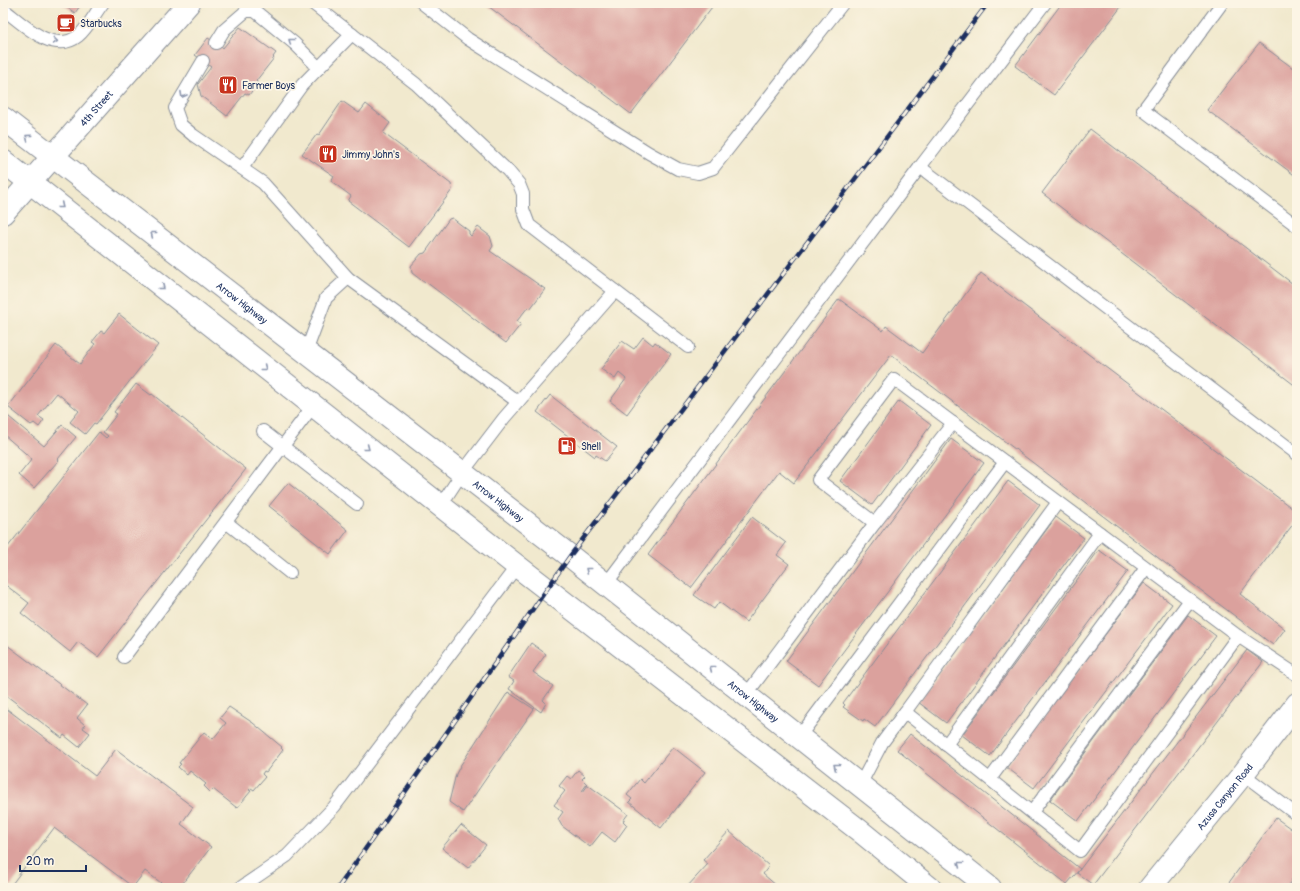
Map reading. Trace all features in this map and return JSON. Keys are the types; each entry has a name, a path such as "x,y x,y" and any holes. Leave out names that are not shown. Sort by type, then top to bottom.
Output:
{"main road":[{"name":"4th Street","path":"3,213 190,3"},
{"name":"Arrow Highway","path":"3,118 606,584 990,888"},
{"path":"3,161 923,886"},
{"name":"Azusa Canyon Road","path":"1150,888 1297,704"}],"lane":[{"path":"3,9 44,40 62,42 78,36 103,3"},
{"path":"312,3 416,84 508,171 519,184 523,194 523,209 529,225 688,347"},
{"path":"422,3 468,38 649,153 678,169 698,173 712,168 842,3"},
{"path":"606,584 1045,3"},
{"path":"1222,3 1143,110 1297,226"},
{"path":"216,43 224,30 246,11 255,11 295,44 319,68"},
{"path":"242,168 302,85 352,34"},
{"path":"203,61 175,108 181,125 193,135 263,183 348,278 518,402"},
{"path":"920,167 1297,454"},
{"path":"306,352 326,298 348,278"},
{"path":"441,505 462,473 518,402 615,291"},
{"path":"875,523 818,480 894,379 1238,636 1297,675"},
{"path":"124,657 313,406"},
{"path":"746,695 875,523 953,423"},
{"path":"263,431 357,504"},
{"path":"799,737 1005,462"},
{"path":"860,785 882,743 1058,502"},
{"path":"226,522 290,573"},
{"path":"946,745 1100,533"},
{"path":"240,888 287,856 334,807 517,566"},
{"path":"990,779 1146,568"},
{"path":"1032,812 1190,600"},
{"path":"905,712 1080,851 1238,636"},
{"path":"1242,774 1297,815"}],"building":[{"path":"61,3 82,3 75,13"},
{"path":"484,3 715,3 631,114"},
{"path":"1062,3 1124,3 1054,95 1015,66"},
{"path":"240,27 276,53 273,57 274,58 256,81 258,83 249,95 245,93 227,116 201,96 198,84 211,67 195,55 208,38 223,48"},
{"path":"1259,43 1297,71 1297,177 1207,110"},
{"path":"342,101 359,113 366,104 390,123 383,133 451,184 452,190 409,247 348,201 351,196 331,181 334,176 302,154 317,134 319,135"},
{"path":"1090,129 1297,287 1297,387 1042,193"},
{"path":"452,218 469,231 471,236 478,227 490,236 493,246 490,251 545,289 530,309 528,307 517,321 521,324 506,343 412,273 411,266 421,254 425,253 449,219"},
{"path":"981,273 1297,512 1297,519 1240,594 1285,629 1273,645 891,355 794,483 779,471 691,588 648,555 839,299 883,331 886,326 922,353"},
{"path":"119,314 158,345 96,424 94,423 85,434 70,422 79,411 57,393 38,416 44,420 39,427 34,423 31,425 8,407 56,345 80,364 95,344 92,342 101,331 104,333"},
{"path":"643,337 653,345 655,342 671,354 627,414 610,401 626,379 619,373 615,379 601,369 622,341 634,349"},
{"path":"136,384 151,395 152,394 246,469 98,657 78,642 70,652 21,613 29,603 3,583 6,579 3,576 3,553 99,432 106,438 108,436 103,432 117,414 114,412"},
{"path":"550,395 617,447 605,461 596,455 595,457 537,412"},
{"path":"899,401 931,425 872,505 840,481"},
{"path":"3,412 44,446 62,425 76,437 58,459 59,460 34,488 19,475 32,459 3,434"},
{"path":"951,439 984,463 818,685 786,661"},
{"path":"1008,481 1040,505 875,727 864,719 863,721 843,707 845,705 843,703"},
{"path":"288,483 348,530 330,554 269,506"},
{"path":"752,517 786,543 777,555 789,564 746,622 719,602 714,609 694,595"},
{"path":"1056,517 1084,538 946,723 918,702"},
{"path":"1099,550 1128,571 990,756 962,735"},
{"path":"1144,583 1172,604 1034,788 1006,767"},
{"path":"1188,615 1216,636 1078,821 1050,800"},
{"path":"3,642 87,705 77,718 85,725 83,728 90,733 79,747 64,735 62,738 3,693"},
{"path":"531,643 546,654 533,672 553,686 543,700 546,703 541,712 509,689 514,681 508,677"},
{"path":"1247,650 1263,662 1093,885 1077,873"},
{"path":"508,692 534,709 463,812 449,802 456,774"},
{"path":"3,706 95,776 116,749 193,807 181,824 211,847 179,888 168,888 145,871 133,887 54,828 9,888 3,888"},
{"path":"229,707 253,723 282,747 281,748 283,750 266,772 264,771 262,774 265,777 254,790 251,788 249,790 251,791 237,808 213,789 210,792 204,786 206,784 190,771 187,775 178,767 181,764 179,763 204,732 213,739 226,723 220,718"},
{"path":"910,734 1080,869 1067,884 897,750"},
{"path":"673,747 705,772 661,828 629,802 632,799 627,795 640,779 644,783"},
{"path":"578,770 585,776 582,779 587,784 582,791 583,792 588,785 628,814 623,821 627,825 615,842 602,832 590,847 562,826 558,819 563,812 554,805 565,791 559,786 567,776 571,779"},
{"path":"1276,818 1297,833 1297,873 1286,888 1225,888"},
{"path":"461,825 486,845 468,868 442,848"},
{"path":"729,831 769,866 763,874 778,887 777,888 686,888 708,864 703,860"}],"railway":[{"path":"338,888 570,556 988,3"}],"place":[{"name":"Starbucks","path":"66,23"},
{"name":"Farmer Boys","path":"228,85"},
{"name":"Jimmy John's","path":"328,154"},
{"name":"Shell","path":"567,446"}]}
